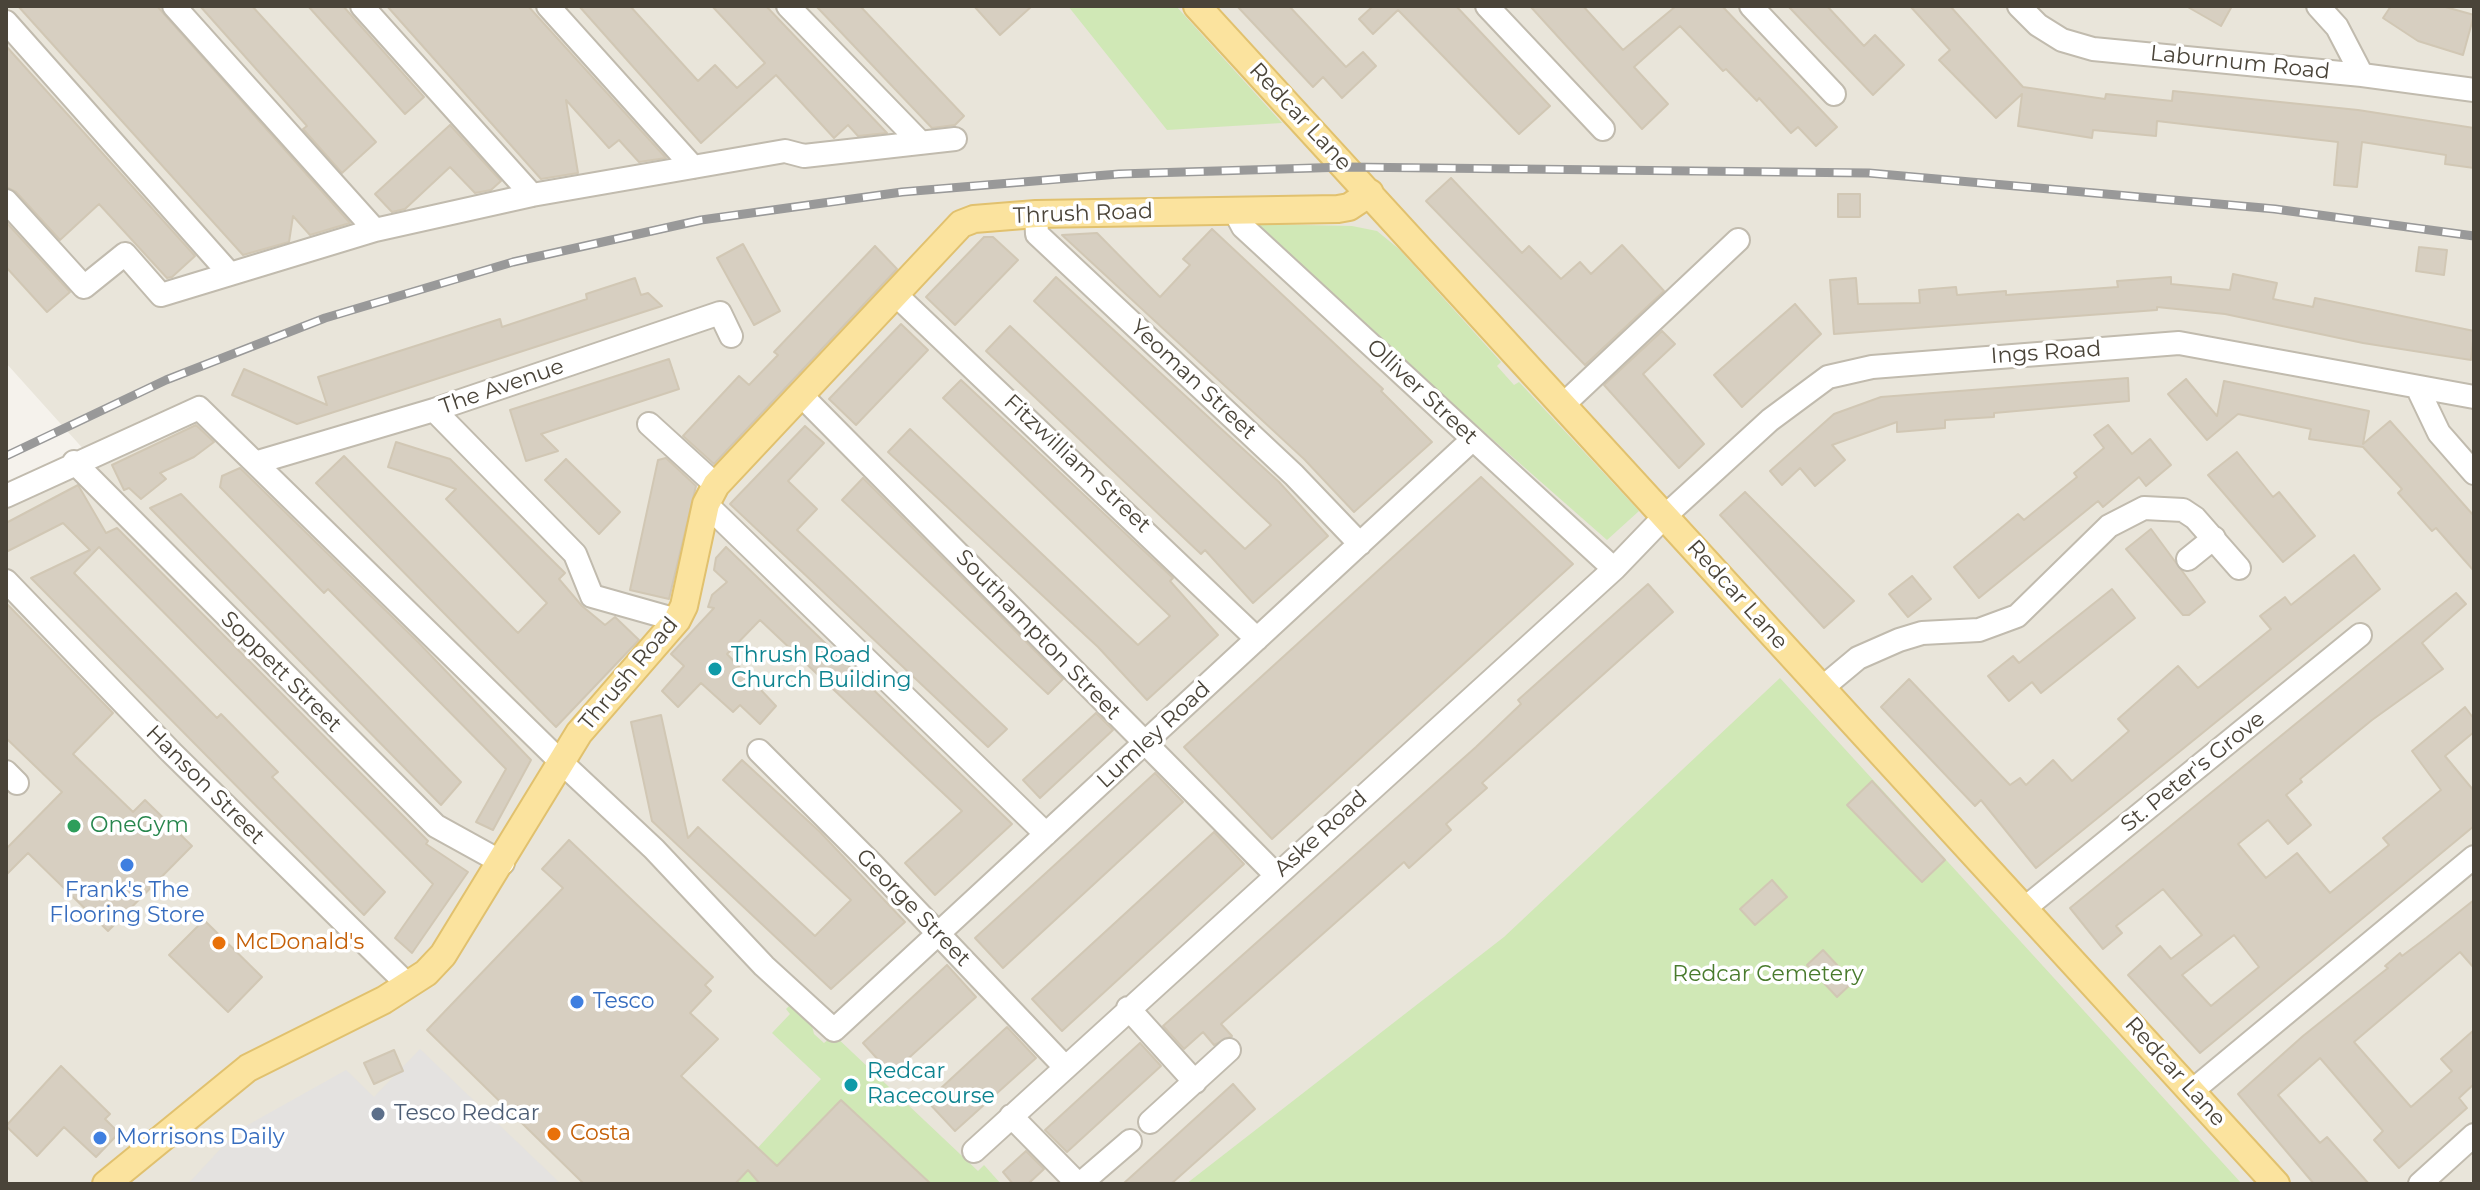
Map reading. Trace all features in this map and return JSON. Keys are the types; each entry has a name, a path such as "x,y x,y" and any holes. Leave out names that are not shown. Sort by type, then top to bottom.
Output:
{"main road":[{"name":"Redcar Lane","path":"1197,6 2276,1184"},
{"name":"Thrush Road","path":"106,1184 248,1068 408,985 443,955 503,863 561,762 610,695 677,620 684,606 711,495 800,394 961,224 974,219 1036,214 1239,219 1349,207 1370,193"}],"street":[{"path":"174,6 375,230"},
{"path":"362,6 532,195"},
{"path":"548,6 693,167"},
{"path":"788,6 921,143"},
{"path":"1487,6 1603,129"},
{"path":"1751,6 1834,94"},
{"name":"Laburnum Road","path":"2019,6 2038,25 2062,40 2093,49 2362,75 2474,90"},
{"path":"2318,6 2337,27 2362,75"},
{"path":"6,22 229,273"},
{"path":"6,201 84,287 125,254 161,295 375,230 532,195 785,151 804,156 955,139"},
{"name":"Yeoman Street","path":"1036,214 1037,234 1294,475 1360,544"},
{"name":"Olliver Street","path":"1239,219 1614,569"},
{"path":"1564,404 1738,240"},
{"name":"Fitzwilliam Street","path":"894,293 1257,639"},
{"name":"The Avenue","path":"258,462 434,410 720,313 731,336"},
{"name":"Ings Road","path":"1665,516 1770,420 1828,377 1872,367 2179,343 2474,397"},
{"path":"2417,387 2439,433 2474,473"},
{"name":"Southampton Street","path":"800,394 1276,875"},
{"path":"6,496 74,462 199,408 258,462 561,762"},
{"path":"434,410 575,554 592,596 677,620"},
{"path":"649,424 711,495 1046,834"},
{"name":"Lumley Road","path":"561,762 654,849 764,966 834,1030 1473,439"},
{"name":"Soppett Street","path":"74,462 436,826 503,863"},
{"path":"1822,688 1858,658 1899,640 1922,633 1979,630 2017,616 2034,603 2093,540 2133,511 2156,506 2183,510 2214,538 2239,568"},
{"name":"Aske Road","path":"974,1151 1614,569 1665,516"},
{"path":"2188,559 2214,538"},
{"name":"Hanson Street","path":"6,581 171,752 408,985"},
{"name":"St. Peter's Grove","path":"2025,908 2360,635"},
{"name":"George Street","path":"759,751 1064,1066"},
{"path":"2192,1091 2474,857"},
{"path":"1128,1008 1195,1082"},
{"path":"1150,1122 1229,1050"},
{"path":"1011,1116 1079,1184 1130,1141"},
{"path":"2420,1184 2474,1135"}],"shaded area":[{"path":"6,6 2474,6 2474,1184 6,1184 6,510 95,462 6,363"},
{"name":"Tesco Redcar","path":"420,1049 561,1184 188,1184 237,1131 346,1070 374,1097"}],"green space":[{"path":"1068,6 1176,6 1282,123 1167,130"},
{"path":"1257,224 1352,226 1377,231 1399,249 1501,362 1497,366 1514,385 1519,382 1639,511 1607,540 1283,255"},
{"name":"Redcar Cemetery","path":"1780,678 2242,1184 1186,1184 1504,937"},
{"name":"Redcar Racecourse","path":"795,1000 809,1014 814,1034 824,1043 834,1035 978,1171 984,1165 1001,1184 629,1184 754,1152 821,1079 772,1033 790,1014 786,1009"}],"building":[{"path":"18,6 157,6 350,223 310,235 293,216 289,242 243,255"},
{"path":"200,6 252,6 376,142 342,173 303,129 307,126"},
{"path":"308,6 343,6 424,97 405,114"},
{"path":"387,6 528,6 666,158 639,162 619,140 609,148 566,100 578,173 541,179"},
{"path":"579,6 630,6 698,81 715,65 737,88 765,63 712,6 766,6 887,133 858,136 848,125 834,138 776,75 701,143"},
{"path":"816,6 860,6 964,116 955,125 932,128"},
{"path":"974,6 1032,6 1000,35"},
{"path":"1237,6 1289,6 1346,67 1363,52 1376,66 1342,98 1323,77 1313,87"},
{"path":"1373,6 1456,6 1550,106 1519,134 1398,10 1373,34 1359,19"},
{"path":"1530,6 1583,6 1623,50 1676,6 1722,6 1837,127 1816,146 1798,127 1791,133 1759,98 1757,101 1726,69 1723,71 1680,26 1634,67 1668,104 1642,129"},
{"path":"1788,6 1827,6 1864,46 1875,35 1904,65 1873,95"},
{"path":"1910,6 1950,6 2023,87 2105,99 2106,94 2172,101 2173,91 2358,110 2474,128 2474,168 2445,164 2446,155 2362,142 2357,187 2334,185 2338,142 2157,121 2156,136 2093,130 2092,138 2018,126 2022,94 1996,118 1939,60 1950,50"},
{"path":"2186,6 2232,6 2221,26"},
{"path":"2391,6 2442,6 2474,15 2463,55 2418,41 2383,18"},
{"path":"6,46 195,256 172,277 167,278 99,204 60,240 16,192 6,187"},
{"path":"450,125 501,181 491,190 475,193 450,167 405,209 392,212 375,194"},
{"path":"1451,178 1522,253 1529,246 1561,279 1580,262 1591,274 1622,245 1664,291 1585,365 1426,201"},
{"path":"1838,194 1860,194 1860,217 1838,217"},
{"path":"6,222 70,292 47,312 6,267"},
{"path":"1212,229 1383,389 1381,391 1432,442 1354,512 1304,459 1062,235 1097,233 1160,297 1190,265 1183,259"},
{"path":"984,237 993,237 1018,260 955,325 926,297"},
{"path":"743,244 780,311 754,325 717,258"},
{"path":"875,246 897,269 714,464 683,436 739,376 749,385 778,355 774,352"},
{"path":"2419,247 2447,250 2444,275 2416,271"},
{"path":"2233,274 2277,283 2273,299 2313,307 2315,298 2474,331 2471,360 2363,343 2225,314 2157,307 2157,310 1834,334 1830,280 1856,278 1858,304 1920,303 1919,290 1956,287 1957,295 2006,291 2006,295 2118,287 2117,281 2171,277 2171,284 2230,290"},
{"path":"1056,277 1279,482 1328,536 1253,603 1205,550 1201,554 986,351 1010,326 1245,549 1271,525 1034,301"},
{"path":"635,278 641,295 648,293 662,306 297,424 232,395 244,369 327,405 318,377 500,319 502,327 587,299 586,294"},
{"path":"1795,304 1821,334 1742,407 1714,375"},
{"path":"901,324 928,350 856,425 829,399"},
{"path":"1662,331 1675,344 1643,374 1704,444 1679,468 1604,385"},
{"path":"669,359 679,389 541,434 558,451 526,461 510,410"},
{"path":"2128,378 2129,401 1945,420 1945,428 1897,432 1897,422 1832,445 1845,460 1815,486 1800,468 1782,485 1770,471 1834,414 1881,397"},
{"path":"2186,379 2217,416 2224,381 2369,411 2363,444 2390,421 2474,516 2474,571 2436,528 2432,531 2398,493 2402,489 2363,447 2309,439 2311,429 2238,414 2207,440 2168,394"},
{"path":"961,380 1173,578 1170,581 1218,635 1147,700 1098,647 888,452 910,429 1138,645 1170,616 943,398"},
{"path":"196,425 214,442 194,457 160,473 166,479 141,499 129,488 124,490 112,465"},
{"path":"2108,425 2132,454 2150,439 2171,465 2146,486 2139,477 2103,507 2098,501 1979,598 1954,567 2018,514 2024,520 2077,477 2074,473 2104,448 2094,435"},
{"path":"805,426 824,443 788,481 817,509 797,530 1007,729 988,747 730,504"},
{"path":"396,442 450,459 565,573 559,579 582,606 605,625 615,617 639,640 556,727 316,483 344,456 518,633 547,603 446,499 456,489 388,467"},
{"path":"2237,452 2273,497 2279,492 2315,536 2283,562 2208,475"},
{"path":"666,458 696,486 669,599 630,590 658,460"},
{"path":"566,459 620,512 599,534 545,480"},
{"path":"240,468 419,643 531,760 493,830 476,822 506,769 328,589 324,593 220,487 222,476"},
{"path":"1481,477 1573,564 1272,839 1184,747"},
{"path":"863,478 1063,679 1048,694 842,500"},
{"path":"78,485 106,533 117,528 428,841 426,844 468,872 412,953 395,938 433,884 99,547 74,573 217,718 221,714 278,772 272,777 385,892 364,915 31,578 90,550 63,523 6,552 6,523"},
{"path":"1745,492 1854,601 1824,628 1720,515"},
{"path":"181,494 461,782 441,805 150,508"},
{"path":"2151,529 2205,602 2189,615 2183,615 2126,549"},
{"path":"726,547 1012,824 935,895 905,863 962,811 760,620 727,654 776,706 760,724 740,705 733,712 701,683 678,707 662,691 684,666 671,654 714,608 708,607 712,595 727,582 714,570 716,558"},
{"path":"2354,555 2380,589 2036,868 1981,800 1975,806 1881,707 1909,679 2010,785 2020,778 2026,785 2053,760 2072,781 2129,731 2118,719 2178,666 2198,688 2271,629 2260,616 2285,597 2291,605"},
{"path":"1912,576 1931,599 1908,617 1889,594"},
{"path":"1648,584 1673,612 1482,783 1487,788 1446,824 1451,830 1409,868 1404,862 1221,1024 1232,1036 1214,1045 1203,1032 1184,1049 1163,1026 1476,747 1521,704 1518,700"},
{"path":"2112,589 2135,618 2041,693 2032,682 2009,701 1988,676 2013,656 2019,663"},
{"path":"2456,593 2466,604 2422,643 2443,669 2372,720 2300,779 2302,782 2286,795 2311,825 2288,844 2268,820 2238,844 2266,878 2297,853 2330,893 2389,845 2383,838 2441,790 2412,751 2465,707 2474,719 2474,732 2445,756 2474,791 2474,826 2200,1053 2128,975 2160,946 2171,959 2202,935 2163,889 2116,926 2122,933 2103,949 2070,908","holes":["2234,935 2259,967 2211,1006 2182,975"]},
{"path":"6,603 113,713 73,754 133,812 145,800 192,846 108,931 28,853 6,875 6,849 62,792 6,738"},
{"path":"1096,713 1113,730 1040,798 1023,780"},
{"path":"661,715 688,838 698,827 815,936 851,900 723,780 742,760 820,832 905,922 831,989 652,821 631,722"},
{"path":"1155,773 1183,802 1003,968 975,938"},
{"path":"1872,781 1945,860 1922,882 1847,805"},
{"path":"1214,832 1244,864 1062,1031 1032,999"},
{"name":"Tesco","path":"569,840 713,977 705,985 711,991 690,1013 718,1039 681,1076 777,1166 841,1100 931,1184 760,1184 748,1170 735,1184 584,1184 427,1030 563,888 542,869"},
{"path":"1772,880 1787,897 1755,925 1740,909"},
{"path":"2474,900 2474,968 2460,952 2354,1042 2411,1107 2452,1071 2441,1059 2474,1030 2474,1084 2459,1098 2467,1108 2399,1168 2374,1140 2383,1131 2320,1058 2278,1095 2320,1143 2327,1137 2369,1184 2314,1184 2238,1094 2303,1036 2388,968 2385,966 2400,953 2402,956"},
{"path":"204,920 262,977 228,1012 169,955"},
{"path":"1823,950 1853,982 1837,997 1807,965"},
{"path":"947,965 976,997 891,1074 863,1043"},
{"path":"1007,1027 1036,1058 955,1131 927,1101"},
{"path":"1140,1043 1161,1066 1067,1152 1045,1130"},
{"path":"394,1050 403,1071 374,1084 364,1063"},
{"path":"61,1066 110,1114 105,1119 119,1133 96,1157 64,1127 37,1156 6,1126"},
{"path":"1233,1084 1255,1109 1171,1184 1123,1184"},
{"path":"1026,1151 1044,1169 1028,1184 1013,1184 1003,1172"}],"railway":[{"path":"6,456 166,380 325,318 513,262 701,220 902,192 1119,174 1346,167 1869,173 2275,209 2474,236"}],"place":[{"name":"Thrush Road Church Building","path":"715,669"},
{"name":"OneGym","path":"74,826"},
{"name":"Frank's The Flooring Store","path":"127,865"},
{"name":"McDonald's","path":"219,943"},
{"name":"Tesco","path":"577,1002"},
{"name":"Redcar Racecourse","path":"851,1085"},
{"name":"Tesco Redcar","path":"378,1114"},
{"name":"Costa","path":"554,1134"},
{"name":"Morrisons Daily","path":"100,1138"}]}
